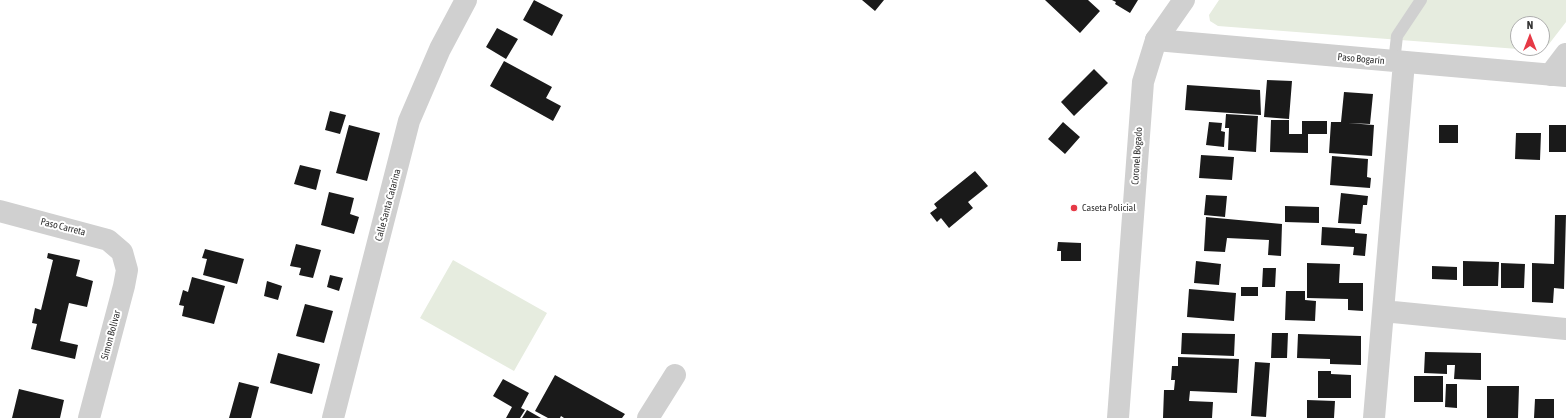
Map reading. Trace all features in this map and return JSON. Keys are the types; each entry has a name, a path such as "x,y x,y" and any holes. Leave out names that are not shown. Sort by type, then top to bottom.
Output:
{"street":[{"name":"Calle Santa Catarina","path":"332,418 409,121 440,49 466,0"},
{"name":"Coronel Bogado","path":"1118,418 1141,102 1148,64 1156,40 1184,0"},
{"name":"Paso Bogarin","path":"1156,40 1558,76"},
{"path":"1558,76 1566,54"},
{"path":"1374,418 1383,311 1399,62"},
{"name":"Paso Carreta","path":"0,211 108,240 122,252"},
{"name":"Simon Bolivar","path":"88,418 124,286 127,270 122,252"},
{"path":"1383,311 1566,329"},
{"path":"648,418 675,375"}],"lane":[{"path":"1399,62 1397,36 1421,0"}],"shaded area":[{"path":"1219,0 1566,0 1566,22 1550,43 1550,16 1510,16 1510,48 1218,26 1210,21 1209,15"},
{"path":"453,260 547,313 514,371 420,318"}],"building":[{"path":"534,0 563,15 552,36 523,20"},
{"path":"862,0 884,0 875,11"},
{"path":"1045,0 1088,0 1100,11 1080,33"},
{"path":"1112,0 1138,0 1130,13 1115,4 1116,2"},
{"path":"497,28 518,39 506,59 486,47"},
{"path":"504,61 552,87 546,98 561,106 553,121 490,86"},
{"path":"1094,69 1108,83 1074,116 1061,102"},
{"path":"1267,80 1292,81 1289,119 1264,117"},
{"path":"1187,85 1260,90 1261,115 1185,110"},
{"path":"1344,92 1373,94 1370,124 1348,123 1374,125 1372,156 1329,153 1331,122 1341,122"},
{"path":"330,111 346,115 340,134 325,130"},
{"path":"1226,114 1258,116 1256,152 1228,150 1229,128 1225,128"},
{"path":"1271,120 1289,120 1289,134 1302,134 1302,121 1327,121 1327,134 1308,134 1308,153 1270,152"},
{"path":"1063,122 1080,137 1065,154 1048,139"},
{"path":"1209,122 1222,123 1221,131 1225,132 1224,147 1206,145"},
{"path":"349,125 380,133 367,181 336,173"},
{"path":"1439,125 1458,125 1458,143 1439,143"},
{"path":"1549,125 1566,125 1566,152 1549,152"},
{"path":"1516,133 1541,133 1540,160 1515,159"},
{"path":"1201,155 1234,157 1232,180 1199,178"},
{"path":"1332,156 1368,159 1367,177 1371,178 1370,188 1330,185"},
{"path":"300,165 321,170 316,190 294,184"},
{"path":"975,171 988,186 968,202 973,208 949,228 941,218 937,222 930,213 937,208 934,204"},
{"path":"329,192 354,198 350,214 359,217 354,234 321,225"},
{"path":"1341,193 1368,196 1367,205 1363,205 1361,224 1338,223"},
{"path":"1206,195 1227,196 1225,217 1204,215"},
{"path":"1285,206 1319,207 1319,223 1285,222"},
{"path":"1555,215 1566,215 1564,289 1554,288 1553,303 1532,302 1532,263 1554,264"},
{"path":"1206,217 1282,224 1281,256 1268,255 1269,240 1227,238 1225,252 1204,251"},
{"path":"1322,227 1355,229 1355,233 1367,234 1365,256 1353,255 1354,247 1321,245"},
{"path":"1058,242 1081,243 1081,261 1061,261 1061,251 1057,251"},
{"path":"296,244 321,250 313,278 299,275 301,268 290,266"},
{"path":"205,249 244,259 237,284 203,275 207,259 202,258"},
{"path":"48,253 80,260 76,276 93,281 87,307 69,303 60,341 78,345 75,359 31,349 37,324 32,323 35,308 41,310 53,260 47,258"},
{"path":"1196,261 1221,264 1219,285 1194,283"},
{"path":"1463,261 1499,262 1498,286 1463,286"},
{"path":"1307,263 1340,264 1339,283 1363,283 1363,311 1348,310 1348,299 1307,298"},
{"path":"1501,263 1525,264 1524,288 1501,288"},
{"path":"1432,266 1457,267 1457,280 1432,279"},
{"path":"1263,268 1276,268 1275,287 1262,287"},
{"path":"330,275 343,278 339,291 327,287"},
{"path":"192,277 225,286 214,324 182,316 184,306 179,305 183,290 188,292"},
{"path":"267,281 282,286 278,300 264,296"},
{"path":"1241,287 1258,287 1258,296 1241,296"},
{"path":"1189,289 1236,293 1234,321 1187,317"},
{"path":"1286,291 1305,291 1305,300 1316,301 1315,321 1285,320"},
{"path":"305,304 333,311 324,343 296,336"},
{"path":"1182,333 1235,334 1234,356 1181,354"},
{"path":"1272,333 1288,333 1287,358 1271,358"},
{"path":"1298,334 1361,336 1361,365 1330,364 1330,359 1297,358"},
{"path":"1425,352 1481,353 1481,380 1454,379 1455,365 1447,365 1447,374 1424,373"},
{"path":"278,353 320,364 312,394 270,383"},
{"path":"1178,357 1239,359 1237,393 1190,391 1189,401 1213,402 1212,418 1163,418 1164,390 1174,390 1175,380 1171,380 1172,366 1178,366"},
{"path":"1255,362 1270,363 1266,417 1251,416"},
{"path":"1318,371 1331,371 1331,374 1351,375 1351,398 1318,398"},
{"path":"555,375 625,414 622,418 564,418 561,416 560,418 548,418 535,411"},
{"path":"1414,376 1443,376 1443,402 1414,402"},
{"path":"503,379 529,393 521,408 525,410 520,418 506,418 512,407 493,396"},
{"path":"239,382 259,387 251,418 229,418"},
{"path":"1446,384 1457,384 1457,408 1445,407"},
{"path":"1487,386 1519,386 1518,418 1487,418"},
{"path":"19,389 64,400 60,418 12,418"},
{"path":"1535,399 1554,399 1554,418 1534,418"},
{"path":"1307,400 1335,401 1334,418 1307,418"},
{"path":"527,410 541,418 522,418"}],"place":[{"name":"Caseta Policial","path":"1074,208"}]}
